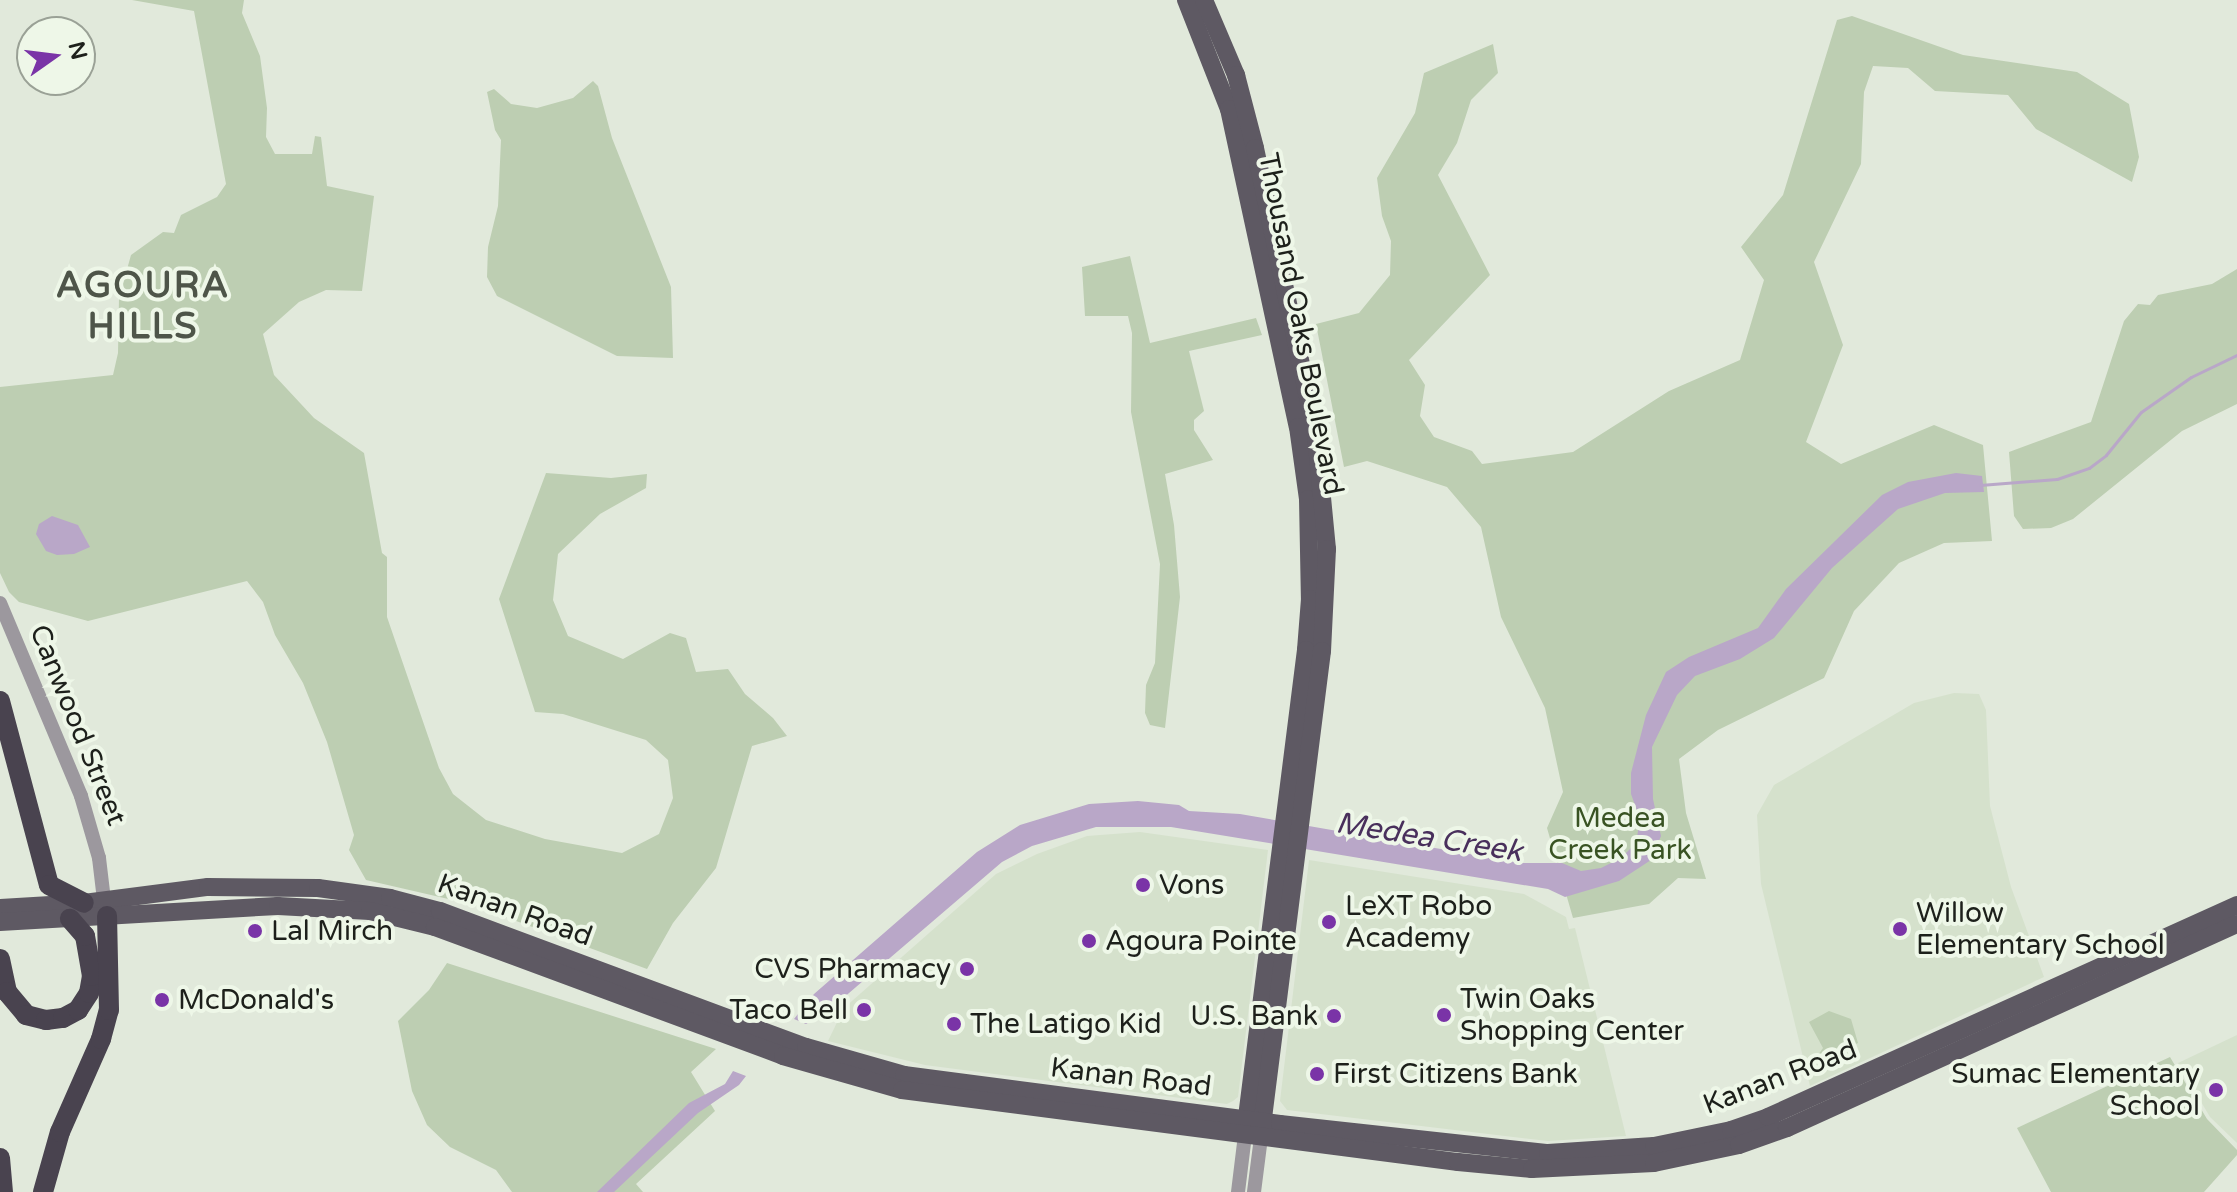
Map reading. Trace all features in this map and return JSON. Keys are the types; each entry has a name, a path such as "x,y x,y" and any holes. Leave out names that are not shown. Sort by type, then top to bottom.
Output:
{"highway":[{"path":"0,701 49,885 92,909"},
{"path":"0,959 7,992 26,1015 46,1020 63,1018 78,1010 89,993 92,976 85,936 92,909"},
{"path":"43,1192 60,1132 101,1039 109,1010 92,909"},
{"path":"0,1158 3,1192"}],"main road":[{"name":"Thousand Oaks Boulevard","path":"1186,0 1209,50 1229,109 1298,427 1308,499 1310,599 1292,823"},
{"name":"Thousand Oaks Boulevard","path":"1204,0 1226,49 1245,106 1321,469 1326,593 1292,823 1254,1128"},
{"name":"Kanan Road","path":"1,915 92,909 278,906 370,911 435,927 844,1077 945,1098 1536,1153 1620,1150 1731,1130 1802,1104 2237,905"},
{"name":"Kanan Road","path":"1254,1128 1532,1169 1592,1168 1696,1156 1787,1128 2237,924"}],"street":[{"name":"Canwood Street","path":"0,603 81,796 99,858 92,909"},
{"name":"Thousand Oaks Boulevard","path":"1238,1192 1254,1128"},
{"name":"Thousand Oaks Boulevard","path":"1254,1128 1254,1192"}],"shaded area":[{"path":"1956,473 1982,476 1984,492 1945,493 1898,509 1832,568 1774,638 1740,659 1695,676 1677,695 1652,747 1653,799 1661,836 1651,860 1619,881 1565,897 1548,889 1171,827 1096,827 1032,846 1002,862 828,1011 806,1024 794,1019 814,994 977,852 1020,825 1089,804 1138,801 1179,805 1189,811 1240,814 1521,863 1562,863 1581,871 1601,868 1621,858 1636,843 1640,819 1631,794 1631,773 1646,715 1666,672 1689,657 1758,628 1786,589 1882,495 1908,482"},
{"path":"52,516 78,525 90,547 74,554 57,555 46,551 36,534 39,524"},
{"name":"Willow Elementary School","path":"1954,693 1979,694 1986,710 1990,806 2011,887 2044,977 1810,1086 1761,884 1757,815 1774,785 1914,703"},
{"name":"Agoura Pointe","path":"1140,832 1268,850 1238,1097 1233,1101 1227,1104 925,1065 828,1041 844,1008 996,874 1037,854 1087,836"},
{"name":"Twin Oaks Shopping Center","path":"1309,860 1524,894 1566,917 1569,929 1575,928 1626,1136 1548,1141 1287,1110 1280,1101"},
{"name":"Sumac Elementary School","path":"2237,1035 2237,1143 2210,1117 2178,1063"},
{"path":"733,1071 746,1076 739,1085 698,1113 614,1192 597,1192 689,1103 725,1084"}],"green space":[{"path":"132,0 244,0 242,13 260,56 267,108 266,137 275,154 312,154 315,136 321,137 327,186 374,196 362,291 326,290 299,302 263,334 274,375 314,418 364,453 382,553 387,557 387,617 439,768 453,794 486,820 545,839 622,853 659,834 673,798 668,760 646,740 563,714 535,712 499,599 546,473 611,478 647,474 646,488 600,514 558,554 553,600 568,636 623,659 670,633 686,638 696,672 728,669 745,694 773,718 787,736 752,746 716,868 673,923 647,969 470,904 366,880 349,850 354,835 327,742 303,683 275,635 263,602 247,581 88,621 19,602 9,592 0,573 0,387 113,375 118,353 119,298 131,255 163,232 174,233 181,215 217,197 226,184 194,11"},
{"name":"Medea Creek Park","path":"1852,16 1963,55 2077,72 2129,104 2139,157 2132,182 2036,129 2008,95 1935,91 1908,68 1873,66 1864,92 1861,164 1814,262 1843,345 1806,442 1841,464 1934,425 1983,445 1992,541 1944,543 1899,563 1854,611 1824,678 1718,730 1679,759 1686,813 1706,879 1678,878 1649,904 1573,918 1547,828 1563,792 1545,708 1501,617 1481,527 1447,487 1367,461 1344,467 1316,324 1359,313 1390,275 1391,241 1382,216 1377,178 1415,113 1424,73 1493,44 1498,73 1471,100 1457,143 1438,175 1490,275 1409,360 1425,385 1420,416 1434,437 1472,451 1482,464 1573,452 1669,391 1740,360 1764,280 1741,247 1783,195 1837,20"},
{"path":"593,81 598,86 612,138 671,287 673,358 617,356 497,296 487,277 488,247 498,206 501,140 495,130 487,92 494,89 511,104 537,108 573,98"},
{"path":"1130,256 1150,343 1256,318 1262,335 1189,351 1204,411 1194,420 1194,430 1213,460 1165,474 1174,525 1180,597 1165,728 1150,725 1145,713 1146,685 1155,663 1160,564 1131,412 1132,333 1128,316 1085,316 1082,267"},
{"path":"2237,269 2237,404 2182,431 2073,519 2051,528 2023,529 2014,516 2009,452 2091,422 2124,321 2138,304 2150,305 2158,295 2212,284"},
{"path":"447,963 716,1049 691,1072 715,1111 636,1184 643,1192 512,1192 496,1170 450,1147 427,1125 412,1091 398,1021 429,990"},
{"path":"1829,1011 1851,1019 1858,1043 1830,1055 1828,1061 1820,1059 1818,1055 1823,1048 1809,1022"},
{"path":"2170,1057 2207,1119 2237,1150 2237,1155 2204,1192 2051,1192 2017,1128"}],"waterway":[{"name":"Medea Creek","path":"1980,485 2057,479 2089,468 2106,455 2141,412 2191,377 2237,355"}],"place":[{"name":"Vons","path":"1143,885"},
{"name":"LeXT Robo Academy","path":"1329,922"},
{"name":"Willow Elementary School","path":"1900,929"},
{"name":"Lal Mirch","path":"255,931"},
{"name":"Agoura Pointe","path":"1089,941"},
{"name":"CVS Pharmacy","path":"967,969"},
{"name":"McDonald's","path":"162,1000"},
{"name":"Taco Bell","path":"864,1010"},
{"name":"Twin Oaks Shopping Center","path":"1444,1015"},
{"name":"U.S. Bank","path":"1334,1016"},
{"name":"The Latigo Kid","path":"954,1024"},
{"name":"First Citizens Bank","path":"1317,1074"},
{"name":"Sumac Elementary School","path":"2216,1090"}],"district":[{"name":"AGOURA HILLS","path":"143,306"}]}
